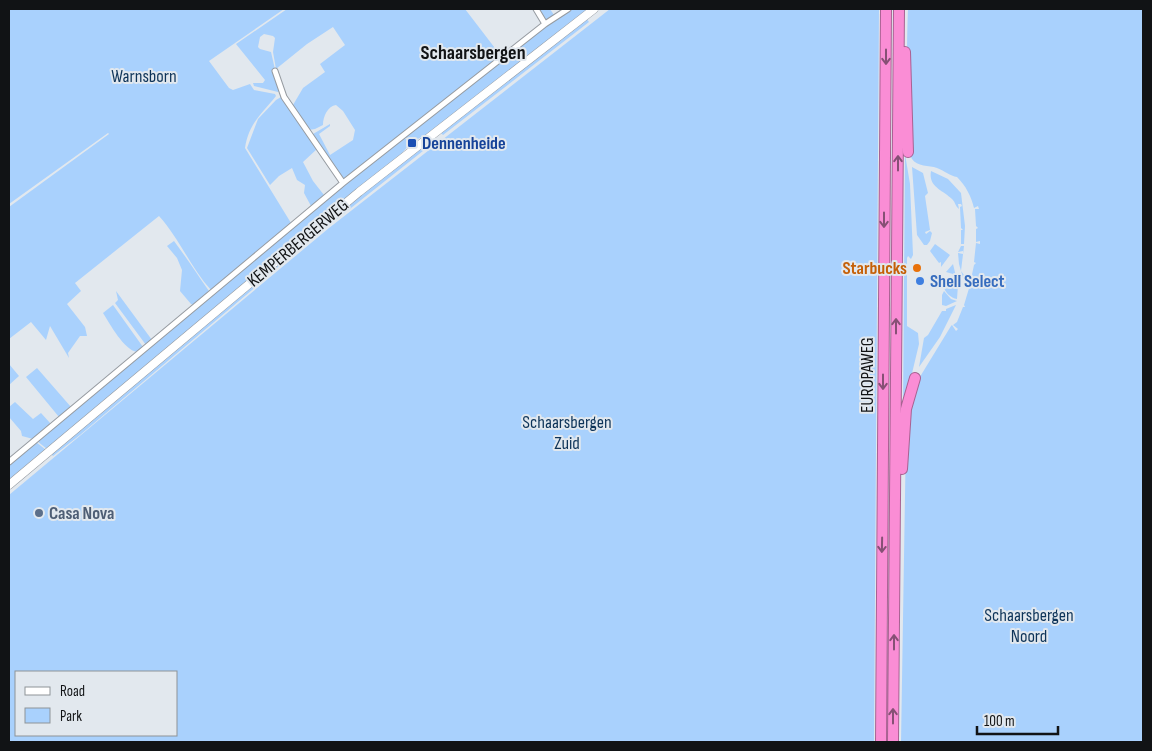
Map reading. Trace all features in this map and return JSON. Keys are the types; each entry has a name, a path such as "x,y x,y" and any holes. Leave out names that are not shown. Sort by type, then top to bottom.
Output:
{"highway":[{"name":"EUROPAWEG","path":"881,742 886,9"},
{"name":"EUROPAWEG","path":"893,742 899,9"},
{"path":"905,9 908,152"},
{"path":"895,584 900,532 903,440 906,409 914,378"}],"main road":[{"name":"KEMPERBERGERWEG","path":"9,485 329,217 593,9"}],"street":[{"path":"536,9 545,24"},
{"name":"KEMPERBERGERWEG","path":"9,462 343,183 545,24 568,9"},
{"name":"KEMPERBERGERWEG","path":"275,71 284,97 343,183"}],"green space":[{"name":"Warnsborn","path":"9,9 284,9 209,61 229,88 233,90 250,84 254,90 275,94 276,96 249,132 245,148 291,223 211,290 159,216 75,283 81,291 67,304 85,327 87,336 80,336 68,353 69,358 50,326 46,340 31,322 9,339 9,207 109,134 9,204"},
{"path":"287,9 465,9 501,56 345,178 340,178 312,137 313,134 330,124 319,134 330,155 353,140 355,130 343,111 336,105 331,107 326,112 323,125 308,130 293,105 303,88 325,72 320,64 345,45 333,27 307,44 276,69 273,52 275,38 264,34 260,37 258,47 271,52 280,91 278,92 254,86 253,83 263,83 265,80 236,44"},
{"path":"538,9 550,9 554,15 547,21"},
{"path":"572,9 588,9 433,131 410,143 405,136 546,26"},
{"name":"Schaarsbergen Zuid","path":"610,9 879,9 874,742 9,742 9,495 329,228"},
{"name":"Schaarsbergen Noord","path":"908,9 1143,9 1143,742 901,742 906,434 918,380 951,326 956,331 958,329 953,325 957,322 963,307 965,307 970,285 974,287 975,284 970,284 976,263 974,262 976,243 980,244 980,241 976,242 976,229 978,228 976,226 975,209 979,209 978,206 974,208 970,195 963,184 957,177 937,168 914,162 912,159 907,112"},
{"path":"586,18 589,22 443,135 441,133 448,125"},
{"path":"281,97 317,149 303,162 313,181 324,195 311,206 304,193 305,185 297,180 292,168 279,176 270,185 247,148 258,119"},
{"path":"404,137 410,144 396,160 47,449 37,441 345,184"},
{"path":"426,146 428,147 267,276 265,274 409,156"},
{"path":"905,154 910,184 913,255 911,259 908,256 907,258 907,326 918,333 919,344 903,411"},
{"path":"912,167 923,173 928,193 925,196 930,230 925,232 926,234 930,231 932,233 927,245 924,245 917,235"},
{"path":"931,171 948,179 961,193 965,226 964,244 961,244 961,230 963,230 961,228 960,207 962,206 958,204 959,209 952,199 934,185"},
{"path":"174,241 209,291 194,305 180,291 182,270 177,258 167,246"},
{"path":"935,244 950,255 941,267 941,262 939,263 930,251"},
{"path":"961,246 964,246 961,271 958,253 963,254 963,251 958,252"},
{"path":"953,264 958,285 957,299 948,294 944,286 952,286 953,274 946,272"},
{"path":"262,277 264,279 252,290 80,435 53,456 51,454"},
{"path":"116,291 152,340 146,345 115,303 118,300"},
{"path":"944,291 951,299 957,301 946,306 942,305"},
{"path":"113,305 143,347 137,352 122,342 103,313"},
{"path":"956,305 940,337 919,367 924,338 928,335 942,311 946,311 946,309"},
{"path":"9,364 19,376 9,385"},
{"path":"37,368 71,407 59,417 26,377"},
{"path":"15,402 33,419 41,413 51,424 33,439 22,436 21,431 9,417 9,407"},
{"path":"36,442 46,450 9,481 9,465"}],"place":[{"name":"Dennenheide","path":"412,143"},
{"name":"Starbucks","path":"917,268"},
{"name":"Shell Select","path":"920,281"},
{"name":"Casa Nova","path":"39,513"}],"district":[{"name":"Schaarsbergen","path":"473,53"}]}
